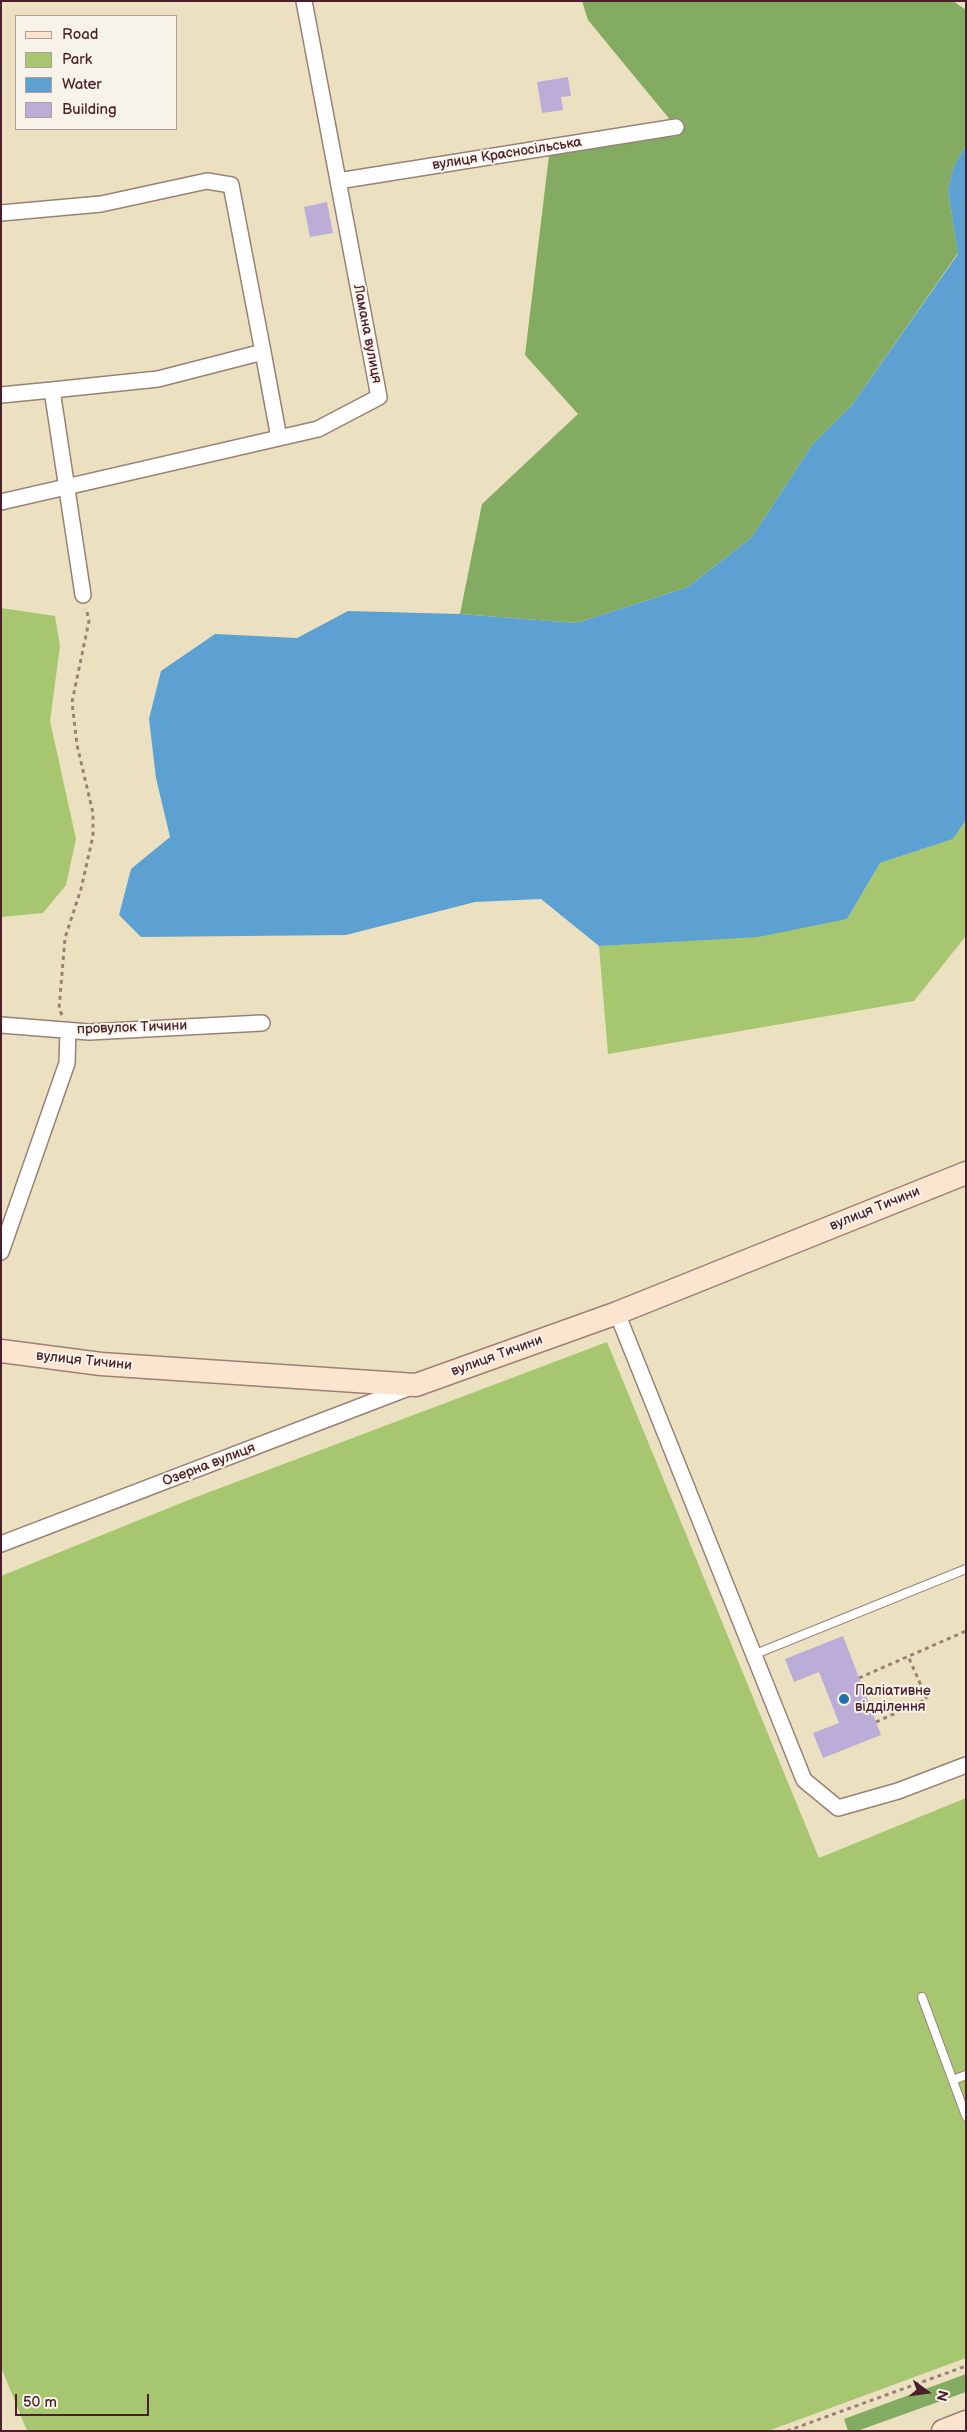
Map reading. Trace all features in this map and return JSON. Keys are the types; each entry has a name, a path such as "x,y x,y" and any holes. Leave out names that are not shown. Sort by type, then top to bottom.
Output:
{"street":[{"name":"Ламана вулиця","path":"1,502 318,429 379,397 304,1"},
{"name":"вулиця Красносільська","path":"338,181 676,127"},
{"path":"1,213 101,204 207,181 231,185 279,438"},
{"path":"1,395 158,379 263,352"},
{"path":"52,390 83,595"},
{"name":"провулок Тичини","path":"1,1025 90,1032 262,1023"},
{"path":"1,1252 67,1063 68,1030"},
{"name":"вулиця Тичини","path":"1,1351 101,1364 416,1385 617,1313 966,1173"},
{"path":"617,1313 804,1780 838,1808 898,1791 966,1765"},
{"name":"Озерна вулиця","path":"1,1544 416,1385"},
{"path":"943,2431 966,2422"}],"lane":[{"path":"753,1655 966,1568"},
{"path":"922,1997 966,2116"},
{"path":"953,2080 966,2074"}],"path":[{"path":"68,1030 59,1009 65,938 81,889 93,836 93,813 77,745 72,702 89,621 83,595"},
{"path":"859,1678 966,1630"},
{"path":"876,1722 927,1698 908,1656"},
{"path":"787,2431 966,2366"}],"green space":[{"path":"582,1 953,1 966,10 966,145 954,166 948,190 958,253 852,405 812,445 752,537 688,587 577,623 460,614 482,504 578,414 525,355 550,147 676,127 588,20"},
{"path":"1,608 55,616 60,646 50,721 76,839 66,885 43,913 1,917"},
{"path":"966,820 966,936 914,1001 608,1054 599,946 672,941 847,919 880,863 953,839"},
{"path":"607,1342 819,1858 966,1798 966,2358 768,2431 27,2431 1,2367 1,1576 191,1499"},
{"path":"966,2374 966,2392 857,2431 848,2431 844,2419"}],"water":[{"path":"966,145 966,820 953,839 880,863 847,919 758,937 599,946 541,899 475,902 346,935 141,937 119,915 131,869 170,837 156,778 149,719 161,671 215,634 297,638 348,611 460,614 577,623 688,587 752,537 812,445 852,405 958,254 948,190 954,166"}],"building":[{"path":"568,77 571,96 561,97 563,110 542,113 537,82"},
{"path":"327,202 333,233 310,237 304,207"},
{"path":"843,1636 881,1735 823,1758 813,1733 839,1723 819,1672 794,1682 785,1659"}],"place":[{"name":"Паліативне відділення","path":"844,1699"}]}
